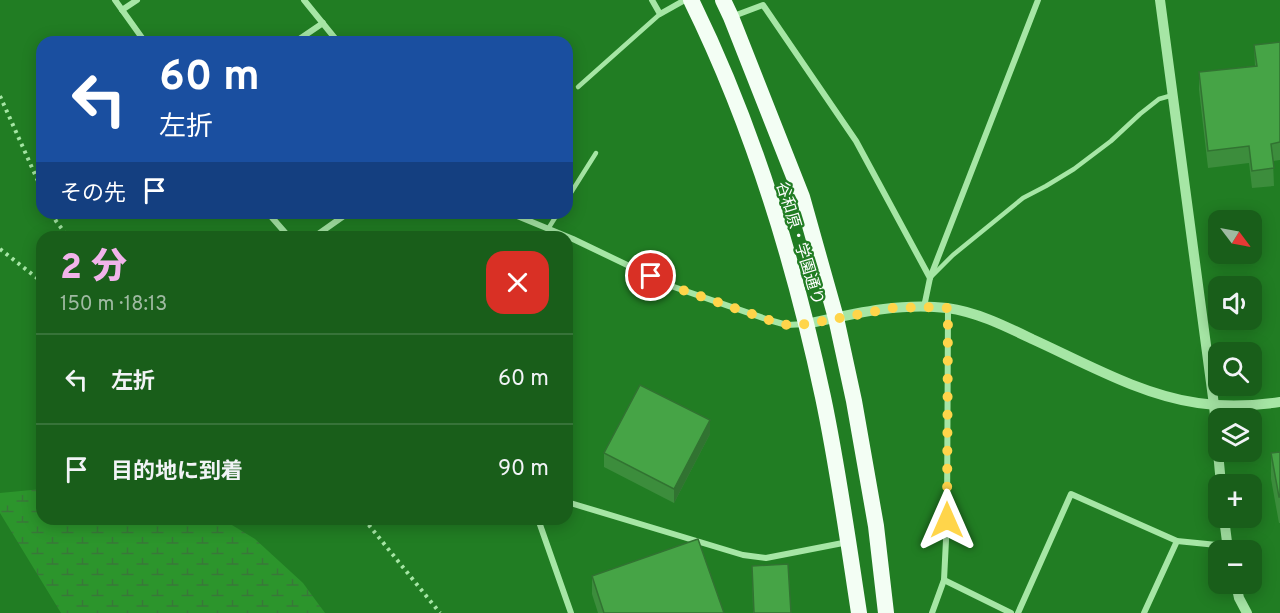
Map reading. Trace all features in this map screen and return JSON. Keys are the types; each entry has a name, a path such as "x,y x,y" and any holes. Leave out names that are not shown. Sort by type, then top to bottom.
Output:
{"highway":[{"name":"谷和原・学園通り","path":"691,0 712,44 747,134 776,215 807,324 838,476 860,613"},
{"name":"谷和原・学園通り","path":"723,0 802,197 836,318 854,401 876,526 886,613"}],"street":[{"path":"115,0 141,36"},
{"path":"122,10 137,0"},
{"path":"304,0 333,36"},
{"path":"652,0 660,14 685,0"},
{"path":"924,307 930,278 1038,0"},
{"path":"1161,0 1214,408"},
{"path":"731,17 763,5 856,141 930,278"},
{"path":"304,36 322,23"},
{"path":"273,219 284,231"},
{"path":"322,231 340,219"},
{"path":"524,219 553,231"},
{"path":"573,239 671,286 787,325 807,324 893,308 948,308 989,319 1119,379 1155,393 1214,405 1257,405 1280,402"},
{"path":"932,613 944,580 947,520 948,308"},
{"path":"1018,613 1071,494 1177,541 1208,545"},
{"path":"573,504 743,555 766,558 848,542"},
{"path":"540,525 571,613"},
{"path":"1144,613 1177,541"},
{"path":"944,580 1011,613"},
{"path":"1238,594 1247,613"}],"lane":[{"path":"578,87 660,14"},
{"path":"930,278 953,255 1023,198 1074,169 1111,141 1159,99 1173,94"},
{"path":"573,189 596,153"},
{"path":"548,229 554,219"}],"path":[{"path":"0,96 36,177"},
{"path":"0,249 36,277"},
{"path":"369,525 440,613"}],"green space":[{"path":"36,490 36,525 232,525 255,539 303,583 325,613 61,613 0,513 0,493"}],"building":[{"path":"1280,42 1280,142 1271,144 1274,168 1252,171 1249,146 1208,151 1199,72 1257,66 1254,45"},
{"path":"640,385 710,420 674,489 604,453"},
{"path":"1280,452 1280,497 1279,497 1271,453"},
{"path":"698,539 724,613 604,613 592,576"},
{"path":"788,564 791,613 754,613 752,566"}],"route":[{"path":"651,276 671,286 787,325 807,324 893,308 948,308 947,520"}]}
